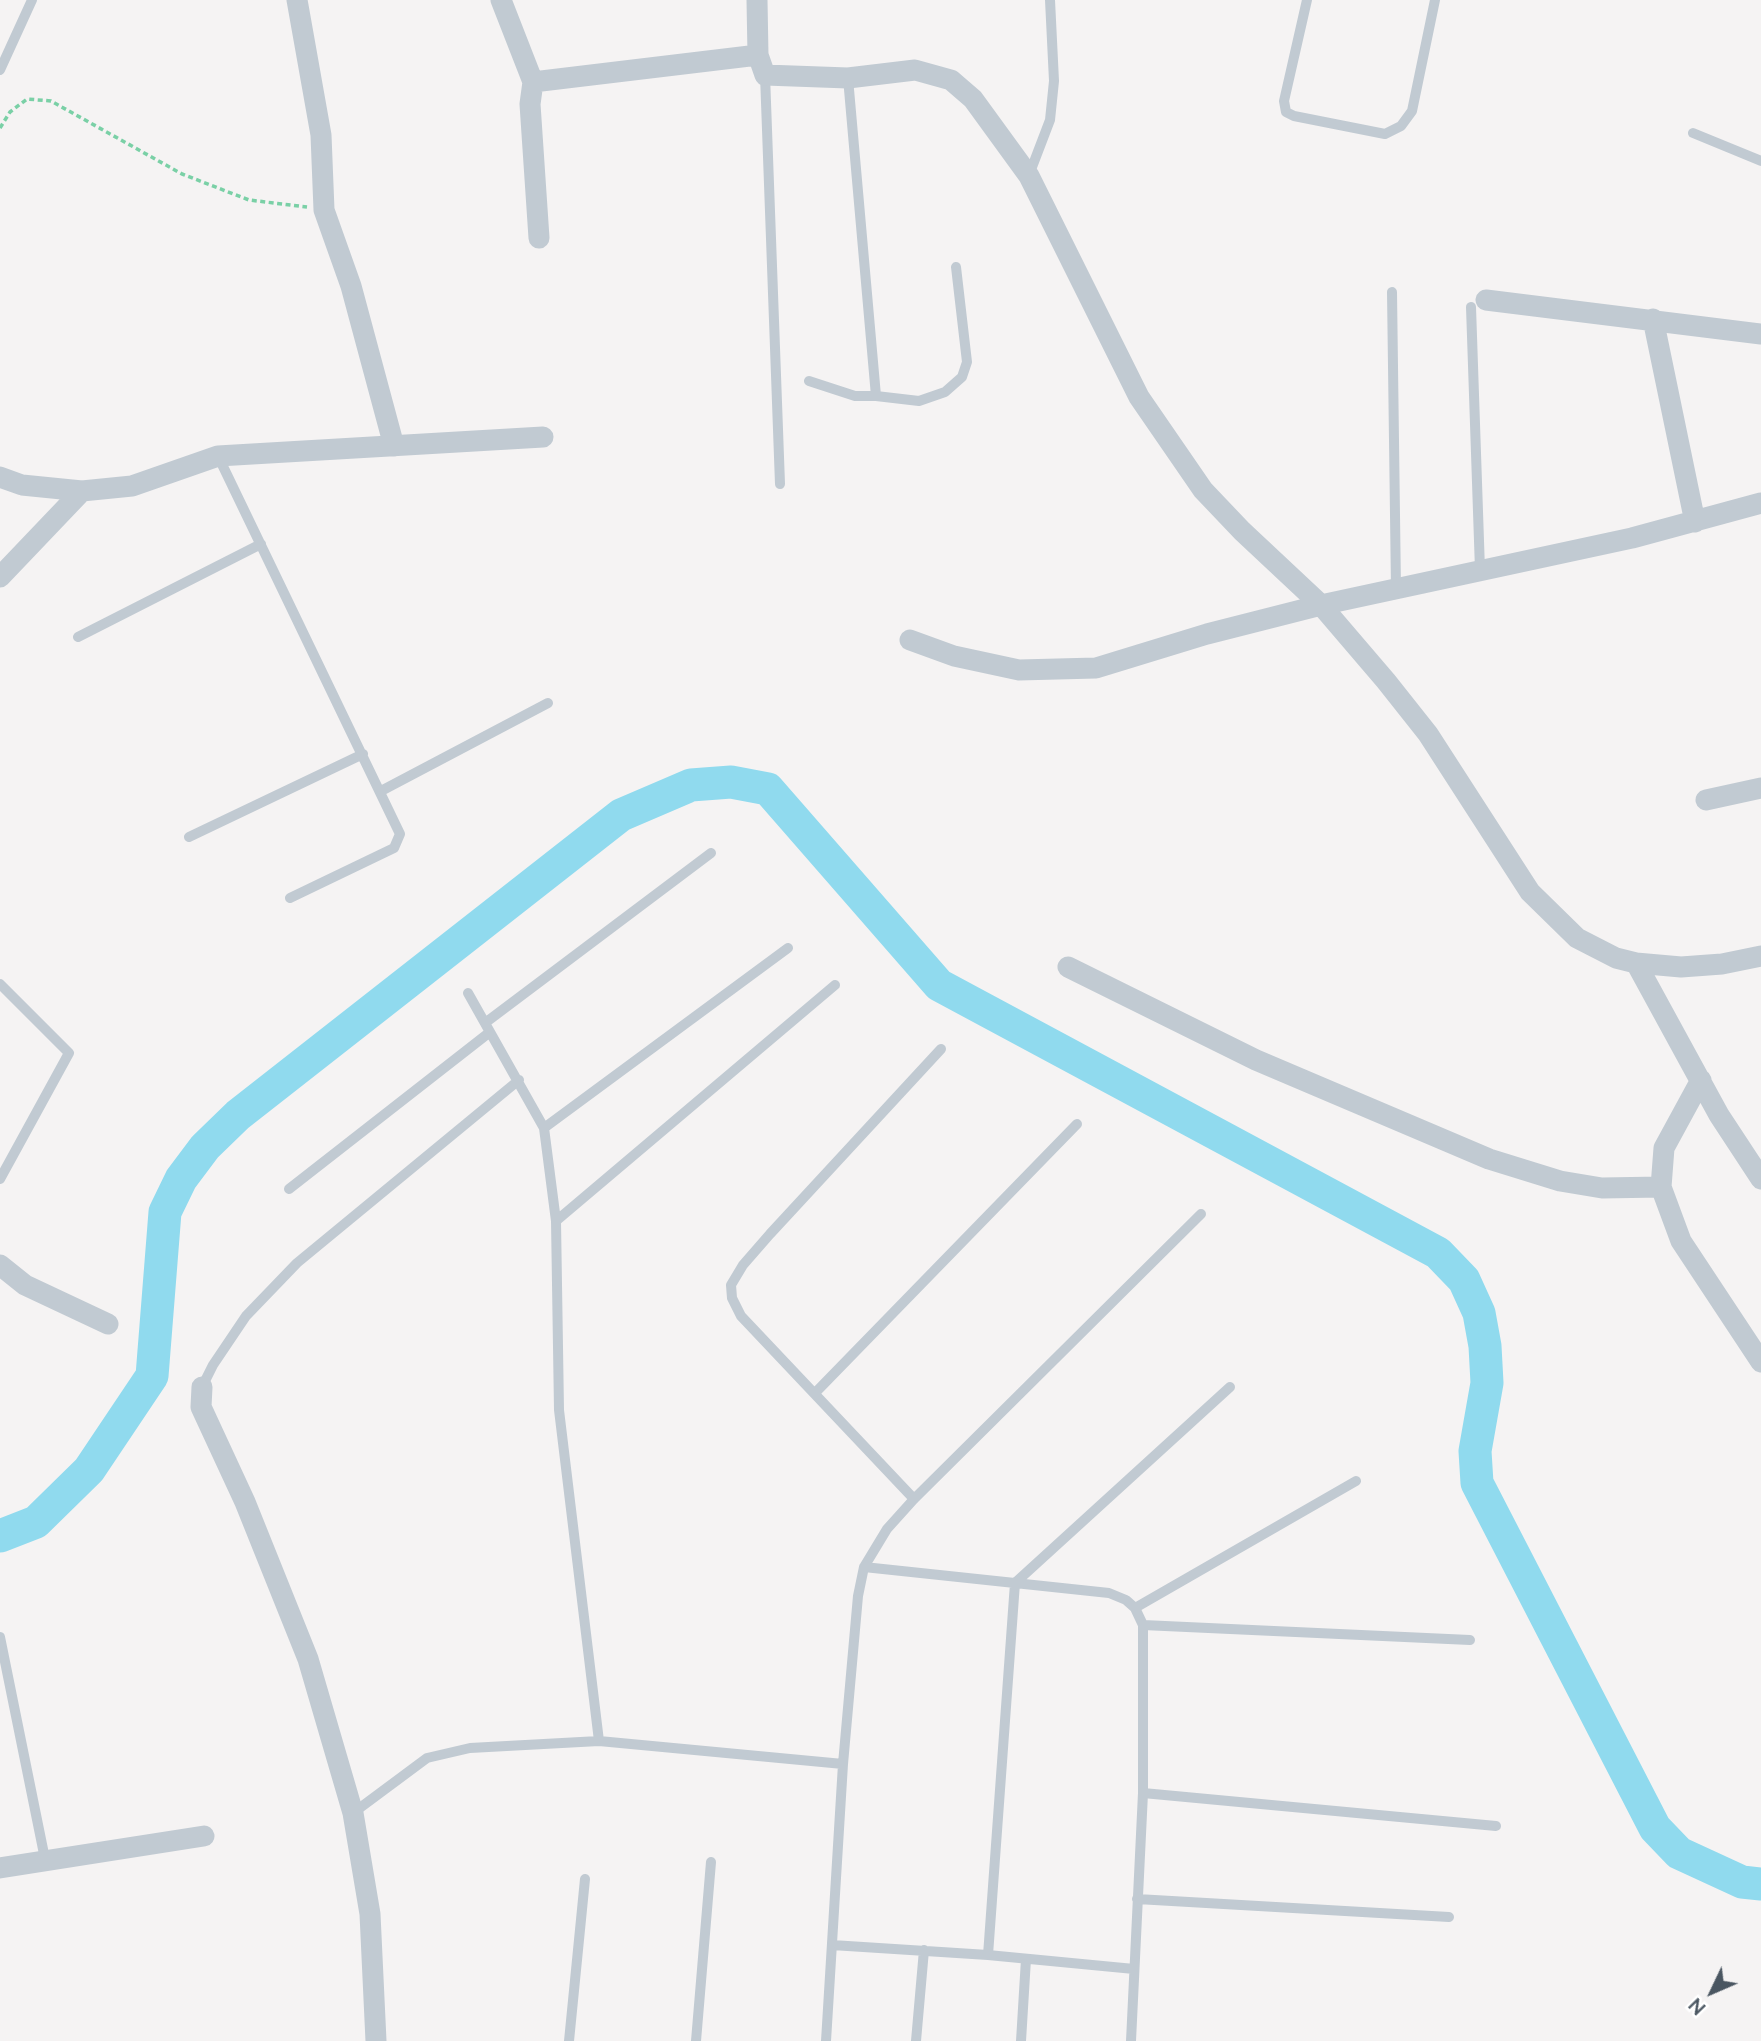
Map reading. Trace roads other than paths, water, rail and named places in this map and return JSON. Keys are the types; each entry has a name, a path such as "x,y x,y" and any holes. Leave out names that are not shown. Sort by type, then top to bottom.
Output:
{"street":[{"path":"297,0 321,135 324,210 351,286 394,446"},
{"path":"502,0 533,82 530,104 538,238"},
{"path":"757,0 761,65"},
{"path":"533,82 761,65 848,78 915,70 951,80 973,99 1029,176 1146,407 1203,490 1242,531 1321,605 1428,734 1530,892 1577,938 1616,958 1636,963 1681,967 1722,964 1761,956"},
{"path":"1478,303 1653,319 1761,334"},
{"path":"1653,319 1695,522"},
{"path":"0,477 22,485 82,491 132,486 218,456 543,437"},
{"path":"0,577 82,491"},
{"path":"910,640 954,656 1019,670 1096,668 1207,634 1321,605 1695,522 1761,503"},
{"path":"1706,800 1761,788"},
{"path":"1636,963 1719,1115 1761,1180"},
{"path":"1068,967 1256,1060 1489,1159 1560,1181 1602,1188 1661,1187"},
{"path":"1701,1080 1664,1148 1661,1187 1681,1241 1761,1362"},
{"path":"0,1265 25,1285 108,1324"},
{"path":"202,1387 201,1407 245,1502 308,1660 353,1813 370,1914 376,2041"},
{"path":"0,1868 204,1836"}],"lane":[{"path":"0,70 32,0"},
{"path":"1029,176 1050,120 1054,81 1049,0"},
{"path":"1307,0 1284,101 1286,112 1294,116 1385,134 1401,126 1412,111 1435,0"},
{"path":"761,65 780,484"},
{"path":"848,78 876,396"},
{"path":"1693,133 1761,161"},
{"path":"809,381 855,397 876,396 919,401 945,391 962,377 967,362 956,267"},
{"path":"1392,292 1396,589"},
{"path":"1478,303 1480,570"},
{"path":"218,456 398,825 400,834 394,848 290,898"},
{"path":"78,637 261,544"},
{"path":"381,791 548,703"},
{"path":"189,837 363,754"},
{"path":"289,1189 488,1027 711,853"},
{"path":"544,1128 788,948"},
{"path":"0,984 69,1053 0,1179"},
{"path":"556,1221 835,985"},
{"path":"468,993 544,1128 556,1221 559,1410 599,1741"},
{"path":"914,1499 741,1316 732,1298 732,1285 752,1255 941,1049"},
{"path":"202,1387 213,1365 246,1316 297,1263 519,1080"},
{"path":"815,1393 1077,1124"},
{"path":"825,2041 843,1764 858,1595 864,1567 887,1530 914,1499 1201,1214"},
{"path":"988,1955 1015,1583 1230,1387"},
{"path":"1135,1608 1356,1481"},
{"path":"864,1567 1109,1593 1126,1600 1135,1608 1143,1625 1143,1793 1130,2041"},
{"path":"1143,1625 1471,1640"},
{"path":"0,1637 45,1859"},
{"path":"353,1813 427,1758 470,1748 599,1741 843,1764"},
{"path":"1143,1793 1496,1826"},
{"path":"696,2041 711,1862"},
{"path":"569,2041 585,1879"},
{"path":"1137,1899 1449,1917"},
{"path":"832,1945 1026,1958 1134,1969"},
{"path":"916,2041 924,1950"},
{"path":"1021,2041 1026,1958"}],"waterway":[{"path":"0,1536 36,1522 89,1470 152,1376 165,1212 181,1179 205,1147 238,1115 621,815 691,785 731,782 768,789 939,985 1438,1253 1464,1280 1479,1313 1485,1346 1487,1383 1475,1451 1477,1483 1655,1828 1679,1853 1742,1882 1761,1884"}]}
